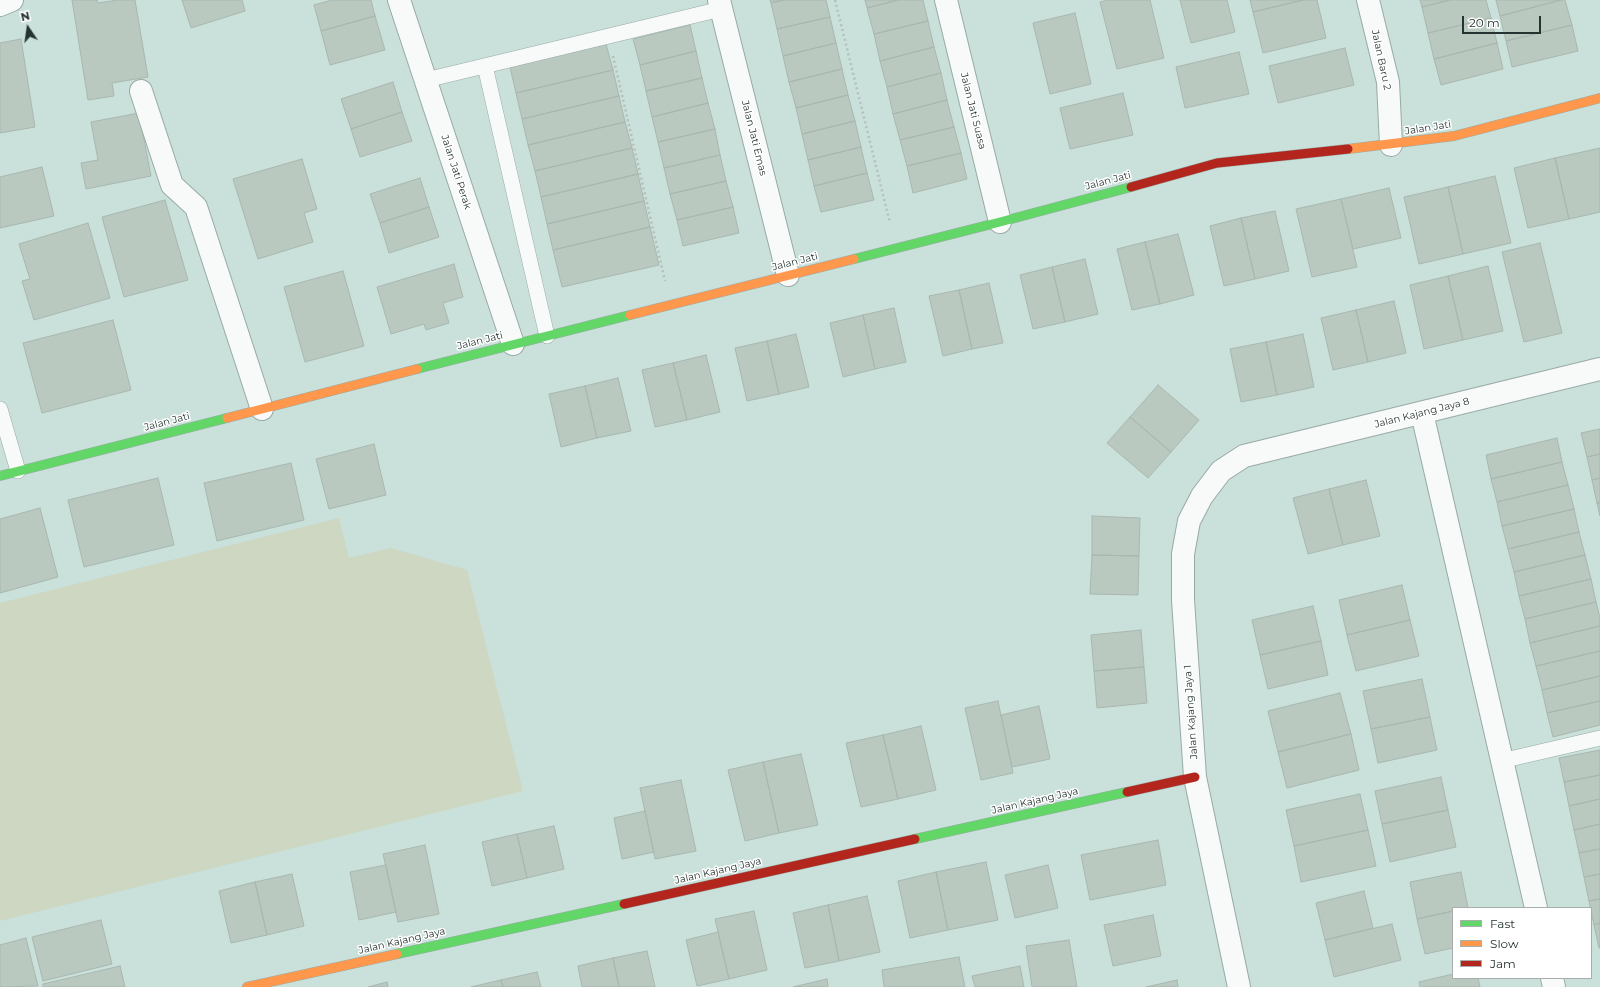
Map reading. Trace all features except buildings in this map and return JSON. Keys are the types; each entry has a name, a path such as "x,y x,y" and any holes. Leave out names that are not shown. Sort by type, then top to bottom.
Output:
{"street":[{"path":"0,5 12,0"},
{"name":"Jalan Jati Perak","path":"399,0 513,344"},
{"name":"Jalan Jati Suasa","path":"946,0 1000,222"},
{"name":"Jalan Baru 2","path":"1368,0 1388,82 1391,145"},
{"name":"Jalan Jati Emas","path":"720,4 788,275"},
{"path":"141,91 172,186 196,207 262,409"},
{"name":"Jalan Jati","path":"0,476 513,344 1000,222 1217,163 1391,145 1454,136 1600,98"},
{"name":"Jalan Kajang Jaya 8","path":"1244,456 1600,369"},
{"path":"1422,413 1536,907"},
{"name":"Jalan Kajang Jaya 1","path":"1240,987 1195,777 1183,600 1183,554 1189,521 1202,496 1221,471 1244,456"},
{"name":"Jalan Kajang Jaya","path":"247,987 1195,777"}],"lane":[{"path":"426,80 609,36 720,4"},
{"path":"485,66 547,336"},
{"path":"0,409 18,472"},
{"path":"1501,761 1600,738"}],"path":[{"path":"835,0 896,247"},
{"path":"609,36 670,305"}],"green space":[{"path":"339,518 349,558 391,548 467,570 523,791 0,921 0,603"}],"traffic: fast":[{"path":"854,259 1131,187"},
{"path":"417,369 630,315"},
{"path":"0,476 227,418"},
{"path":"915,839 1127,792"},
{"path":"397,954 624,904"}],"traffic: slow":[{"path":"1348,149 1454,136 1600,98"},
{"path":"630,315 854,259"},
{"path":"227,418 417,369"},
{"path":"247,987 397,954"}],"traffic: jam":[{"path":"1131,187 1217,163 1348,149"},
{"path":"1127,792 1195,777"},
{"path":"624,904 915,839"}]}
